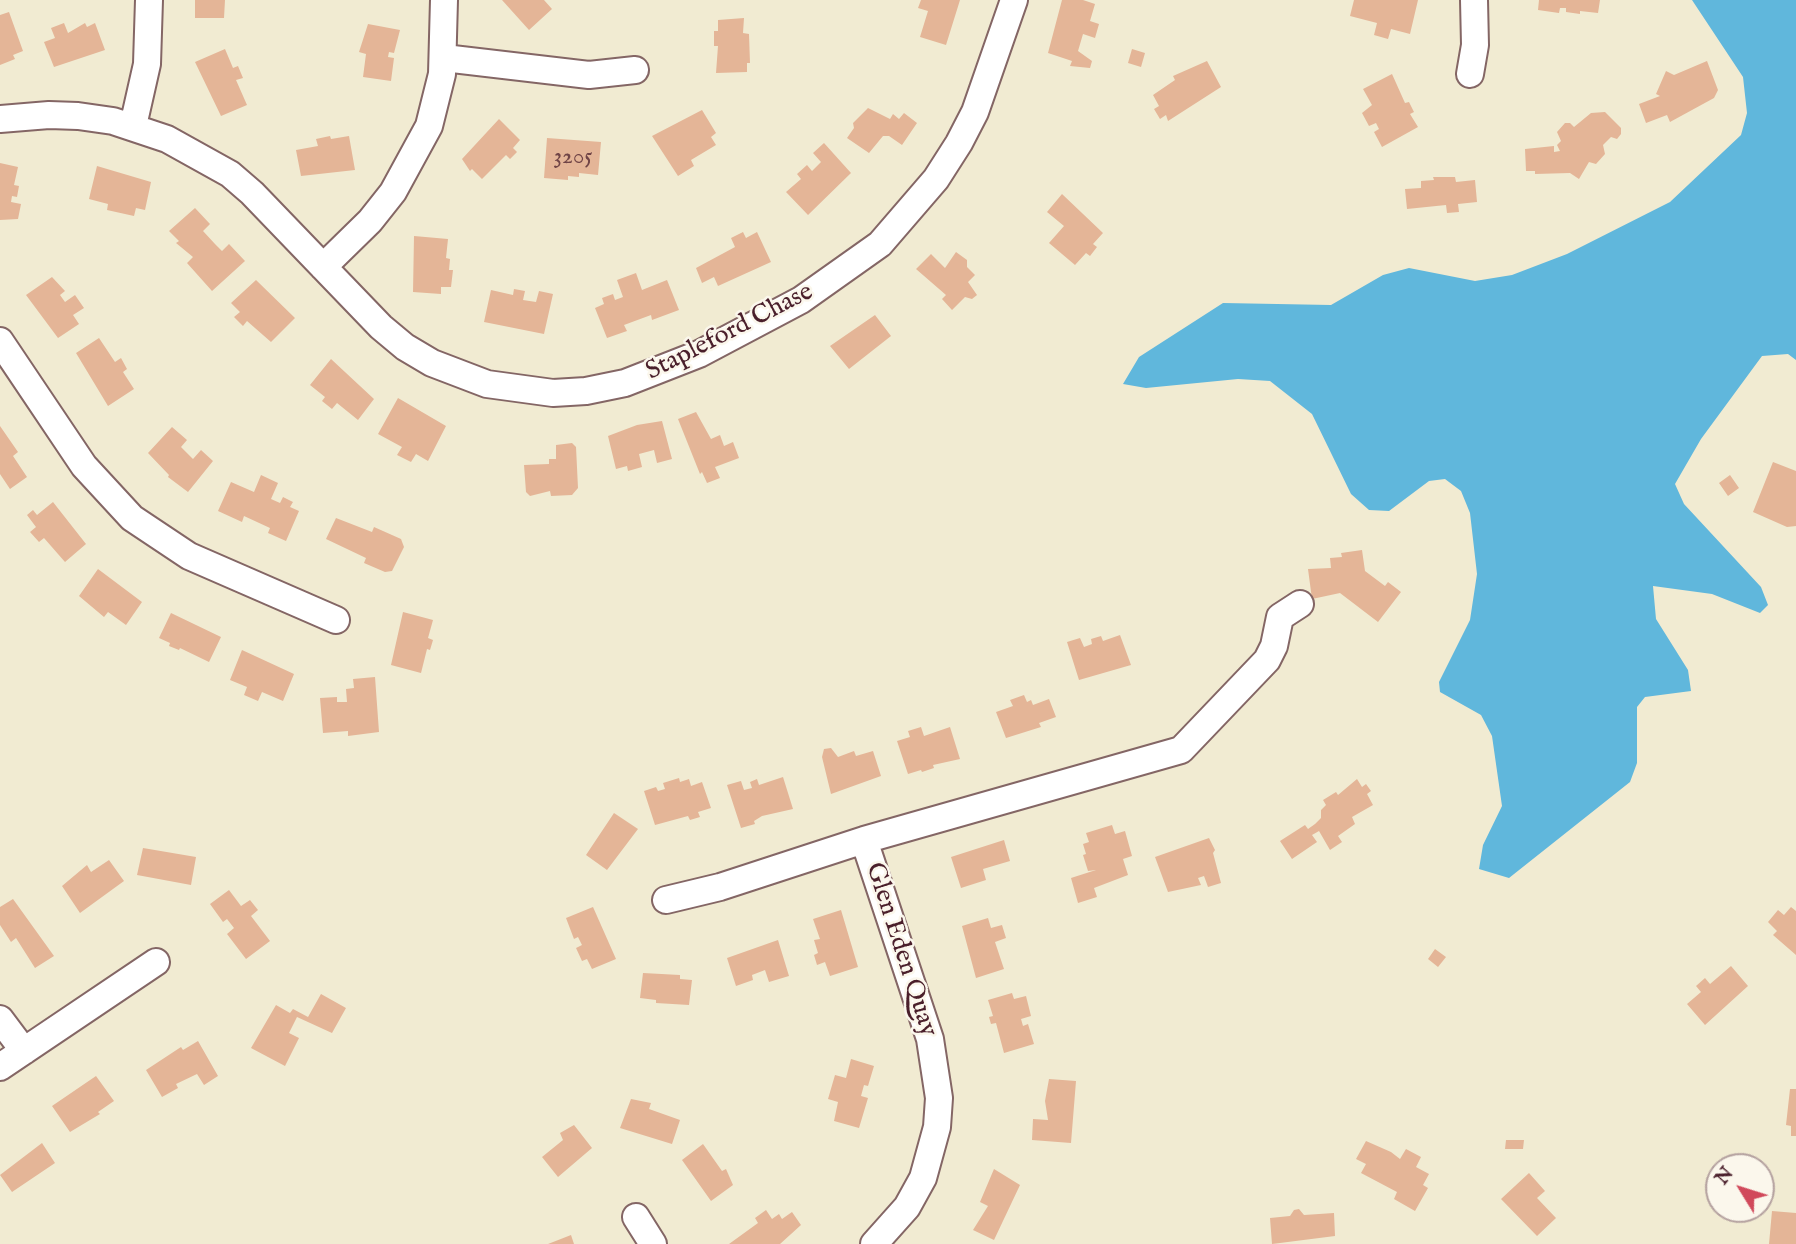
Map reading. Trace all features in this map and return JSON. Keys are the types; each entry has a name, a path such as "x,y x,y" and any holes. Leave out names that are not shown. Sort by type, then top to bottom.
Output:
{"street":[{"path":"133,126 148,64 149,0"},
{"path":"323,267 370,221 413,160 436,104 444,58 444,0"},
{"name":"Stapleford Chase","path":"0,119 68,116 133,126 178,144 230,174 380,327 432,363 487,384 553,393 586,391 663,370 801,300 880,244 910,213 936,179 975,112 1014,0"},
{"path":"1470,74 1475,45 1474,0"},
{"path":"444,58 589,75 635,70"},
{"path":"0,341 84,466 132,518 189,556 336,620"},
{"name":"Glen Eden Quay","path":"874,1244 907,1208 923,1178 937,1127 939,1098 930,1039 864,840 1181,750 1267,660 1274,646 1280,617 1300,604"},
{"path":"666,900 720,887 864,840"},
{"path":"0,1067 156,962"},
{"path":"0,1019 24,1051"},
{"path":"636,1217 653,1244"}],"water":[{"path":"1692,0 1796,0 1796,360 1788,354 1762,356 1701,439 1675,484 1684,504 1761,587 1768,605 1760,613 1712,594 1653,586 1656,619 1688,670 1691,691 1645,697 1637,707 1637,763 1630,782 1509,878 1479,869 1483,845 1502,806 1492,736 1481,715 1440,692 1439,682 1470,620 1477,574 1470,513 1461,491 1445,479 1429,481 1389,511 1369,510 1351,494 1312,414 1270,381 1238,379 1146,388 1123,384 1139,357 1223,303 1331,305 1383,275 1409,268 1475,281 1512,275 1567,254 1670,202 1741,135 1747,113 1743,77"}],"building":[{"path":"195,0 225,0 224,18 195,18"},
{"path":"502,0 544,0 552,9 529,30"},
{"path":"921,0 960,0 946,45 920,37 928,11 918,8"},
{"path":"1062,0 1083,0 1095,4 1090,21 1099,24 1095,38 1083,34 1078,51 1092,61 1090,68 1070,66 1072,61 1048,53"},
{"path":"1354,0 1418,0 1410,34 1391,29 1388,39 1374,35 1377,23 1350,16"},
{"path":"1539,0 1600,0 1598,13 1580,11 1580,14 1566,12 1566,8 1560,8 1559,13 1538,10"},
{"path":"9,12 23,51 13,55 15,59 0,65 0,15"},
{"path":"744,18 743,33 749,34 750,63 747,63 747,72 716,73 718,46 714,46 714,31 718,31 718,20"},
{"path":"64,23 68,33 85,23 87,27 95,23 105,50 54,67 44,42 55,38 51,28"},
{"path":"368,24 400,30 394,53 389,52 388,57 394,58 391,81 363,77 366,54 359,52"},
{"path":"225,49 233,68 238,66 243,78 236,80 247,105 221,116 195,62"},
{"path":"1132,49 1145,53 1141,67 1128,63"},
{"path":"1207,61 1221,87 1168,121 1166,115 1160,119 1154,109 1159,106 1153,95 1175,80 1173,76"},
{"path":"1707,61 1718,90 1714,98 1670,122 1667,115 1646,123 1639,104 1660,96 1656,94 1666,71 1674,75"},
{"path":"1392,74 1405,103 1409,102 1414,112 1410,114 1418,127 1382,147 1374,132 1379,129 1376,123 1369,126 1362,113 1372,105 1363,89"},
{"path":"868,108 890,119 893,114 899,119 904,113 917,123 902,145 889,136 883,136 869,153 847,138 854,128 853,123"},
{"path":"702,110 716,133 711,137 716,145 691,160 694,166 678,176 652,136"},
{"path":"1605,112 1621,128 1621,134 1617,139 1611,137 1603,145 1605,154 1596,164 1589,162 1579,179 1570,173 1535,174 1535,171 1526,171 1525,149 1554,146 1554,152 1560,151 1557,145 1561,141 1557,132 1565,123 1574,127 1591,113"},
{"path":"499,119 520,140 513,148 517,152 510,159 506,155 482,179 472,169 470,171 462,159"},
{"path":"330,136 331,139 349,136 355,170 301,176 296,150 318,146 316,139"},
{"path":"547,138 601,142 598,175 579,173 579,177 568,176 568,180 544,178"},
{"path":"824,143 851,173 808,215 786,192 801,179 797,174 807,165 812,171 821,162 813,153"},
{"path":"0,163 18,167 14,185 19,186 17,197 12,196 11,202 21,204 18,219 0,220"},
{"path":"97,166 151,182 145,210 136,208 134,216 107,210 108,204 89,199"},
{"path":"1433,177 1455,177 1456,182 1475,180 1477,202 1458,204 1459,212 1447,213 1446,205 1407,209 1405,189 1421,188 1421,181 1434,180"},
{"path":"1062,194 1103,233 1093,244 1097,247 1090,256 1086,253 1075,265 1049,243 1064,226 1047,212"},
{"path":"195,208 210,224 203,231 215,244 222,251 229,244 245,261 212,291 187,263 193,257 176,243 179,241 169,231"},
{"path":"743,232 746,238 757,232 771,262 718,286 714,277 702,283 696,268 735,247 731,238"},
{"path":"414,236 448,239 446,258 450,259 449,270 453,270 451,287 441,287 441,294 413,292"},
{"path":"956,252 967,260 967,267 975,275 968,282 977,295 972,299 965,297 952,310 942,299 946,295 916,269 931,254 945,268"},
{"path":"636,273 642,290 667,280 679,310 652,320 651,315 624,325 627,331 607,338 595,308 604,304 602,298 613,294 615,300 623,297 617,280"},
{"path":"52,277 65,291 60,295 65,302 75,295 84,308 73,315 79,324 58,338 26,295"},
{"path":"256,280 295,318 271,342 247,321 243,326 234,317 240,312 231,303"},
{"path":"514,289 525,291 523,300 536,302 539,291 553,294 544,334 484,322 491,290 513,295"},
{"path":"875,315 891,336 849,369 830,346"},
{"path":"99,338 115,362 121,358 127,369 123,372 134,389 108,406 76,353"},
{"path":"331,359 374,399 358,420 337,403 332,409 322,401 325,397 310,385"},
{"path":"398,398 446,426 428,461 416,454 411,462 397,455 402,447 378,434"},
{"path":"696,412 711,439 720,435 724,446 733,442 739,458 715,467 720,478 707,483 702,472 700,474 678,419"},
{"path":"662,421 672,459 657,463 654,450 639,454 642,467 628,471 627,466 616,469 608,436 637,425"},
{"path":"0,426 18,452 13,456 27,477 10,489 0,474"},
{"path":"172,427 187,440 181,447 193,459 201,450 213,461 188,492 168,477 148,453"},
{"path":"572,443 576,447 578,488 572,495 551,496 550,491 530,496 526,492 524,465 549,464 549,459 556,459 556,445"},
{"path":"1773,462 1796,471 1796,526 1787,527 1753,512"},
{"path":"261,475 278,483 271,499 280,503 283,497 293,502 290,507 299,511 286,541 268,533 270,528 244,516 242,522 218,511 231,482 254,492"},
{"path":"1730,475 1739,488 1728,496 1719,483"},
{"path":"53,502 86,544 65,562 44,538 39,542 30,532 36,527 27,515 33,510 37,515"},
{"path":"336,518 372,532 374,527 401,539 404,547 392,571 385,572 364,563 366,558 326,539"},
{"path":"1362,550 1365,571 1385,586 1388,582 1401,592 1378,622 1340,593 1312,599 1308,569 1331,568 1330,558 1342,557 1341,553"},
{"path":"98,569 142,602 126,625 108,612 104,617 79,596"},
{"path":"403,612 433,620 428,638 433,640 430,650 427,649 421,673 391,665"},
{"path":"171,613 221,637 209,662 180,648 179,650 169,646 170,643 159,638"},
{"path":"1120,635 1131,665 1079,680 1067,642 1080,638 1084,647 1092,644 1091,639 1101,636 1103,641"},
{"path":"242,650 294,674 283,701 262,692 258,701 244,695 247,687 230,680"},
{"path":"375,677 379,732 348,736 348,731 323,733 320,698 337,697 337,702 347,702 346,689 354,688 353,679"},
{"path":"1024,695 1027,702 1031,700 1033,705 1049,699 1056,717 1039,723 1041,727 1006,738 996,712 1013,706 1010,700"},
{"path":"921,727 924,736 950,727 960,759 908,774 897,741 910,737 908,731"},
{"path":"831,748 838,757 854,751 856,756 873,751 881,776 831,794 822,757 824,749"},
{"path":"783,777 793,809 762,816 754,821 755,824 741,828 727,785 741,781 744,790 752,788 750,782 757,779 759,785"},
{"path":"679,778 680,782 689,779 691,786 702,782 711,808 698,812 700,817 690,820 688,816 655,825 644,791 656,787 658,791 665,789 663,783"},
{"path":"1357,779 1362,787 1366,784 1371,791 1367,794 1373,805 1352,817 1355,824 1338,836 1342,842 1330,850 1319,831 1312,835 1317,842 1292,859 1280,841 1305,825 1308,829 1315,824 1321,818 1321,810 1326,805 1323,800 1336,792 1338,795"},
{"path":"614,813 638,829 607,870 586,855"},
{"path":"1112,825 1115,834 1125,831 1132,856 1123,859 1128,875 1094,888 1097,897 1078,903 1071,878 1096,870 1088,871 1083,855 1086,854 1083,844 1089,842 1086,833"},
{"path":"1209,838 1215,850 1213,853 1221,883 1208,887 1204,876 1198,878 1201,885 1168,892 1155,857"},
{"path":"1004,840 1010,861 983,869 986,880 961,888 951,857"},
{"path":"143,848 196,857 191,885 137,875"},
{"path":"109,860 124,881 80,913 62,886 87,865 91,872"},
{"path":"229,890 241,906 250,900 258,910 251,916 270,941 246,959 227,934 234,928 227,919 223,922 210,904"},
{"path":"13,899 54,956 35,968 16,938 11,942 0,925 0,907"},
{"path":"593,907 616,959 592,969 587,959 582,961 576,948 582,945 578,937 574,939 566,918"},
{"path":"1791,907 1796,911 1796,955 1773,935 1777,931 1768,922 1778,910 1784,915"},
{"path":"841,910 858,967 830,976 825,962 817,965 814,955 818,953 814,940 820,939 813,919"},
{"path":"988,918 991,928 1002,925 1006,938 995,942 1004,969 976,978 962,926"},
{"path":"778,940 789,976 769,982 765,970 752,975 753,980 736,986 727,958"},
{"path":"1435,949 1446,957 1438,967 1428,959"},
{"path":"1731,966 1748,986 1705,1025 1687,1004 1701,992 1696,986 1705,978 1710,984"},
{"path":"643,973 680,975 680,979 692,980 689,1005 656,1003 656,1000 640,998"},
{"path":"1012,993 1014,999 1026,996 1031,1016 1021,1019 1023,1026 1028,1024 1034,1044 1004,1053 996,1023 991,1024 989,1017 993,1016 988,1000"},
{"path":"321,994 346,1008 332,1033 297,1017 289,1033 299,1038 285,1066 251,1048 276,1005 290,1013 293,1009 308,1017"},
{"path":"198,1041 218,1076 204,1085 197,1074 176,1084 178,1088 162,1097 146,1070 181,1047 183,1050"},
{"path":"851,1059 874,1066 868,1086 864,1085 861,1096 868,1098 859,1128 834,1121 838,1102 828,1099 835,1075 846,1078"},
{"path":"96,1076 114,1101 98,1112 100,1114 70,1132 52,1106"},
{"path":"1049,1079 1076,1081 1071,1143 1032,1140 1033,1119 1048,1120 1045,1101"},
{"path":"1790,1089 1796,1089 1796,1136 1791,1136 1791,1126 1786,1125"},
{"path":"631,1099 651,1103 649,1109 680,1120 672,1144 620,1128"},
{"path":"574,1125 592,1148 558,1177 542,1157 563,1140 560,1133"},
{"path":"1506,1140 1524,1140 1523,1149 1505,1149"},
{"path":"1366,1141 1400,1159 1406,1149 1421,1157 1416,1167 1429,1174 1423,1185 1428,1188 1415,1211 1394,1199 1397,1192 1361,1173 1366,1164 1356,1159"},
{"path":"42,1143 55,1163 12,1192 0,1175"},
{"path":"703,1144 722,1171 726,1169 733,1185 711,1201 682,1160"},
{"path":"994,1169 1020,1185 994,1240 973,1230 988,1206 980,1202"},
{"path":"1529,1173 1545,1191 1537,1198 1556,1218 1537,1236 1501,1199"},
{"path":"1299,1209 1304,1215 1334,1213 1335,1236 1272,1244 1270,1218 1290,1216 1294,1210"},
{"path":"766,1210 772,1219 779,1214 782,1219 792,1212 801,1225 780,1244 729,1244 758,1223 755,1218"},
{"path":"1775,1211 1796,1213 1796,1244 1769,1244 1771,1223 1775,1223"},
{"path":"571,1235 574,1244 548,1244"}]}
